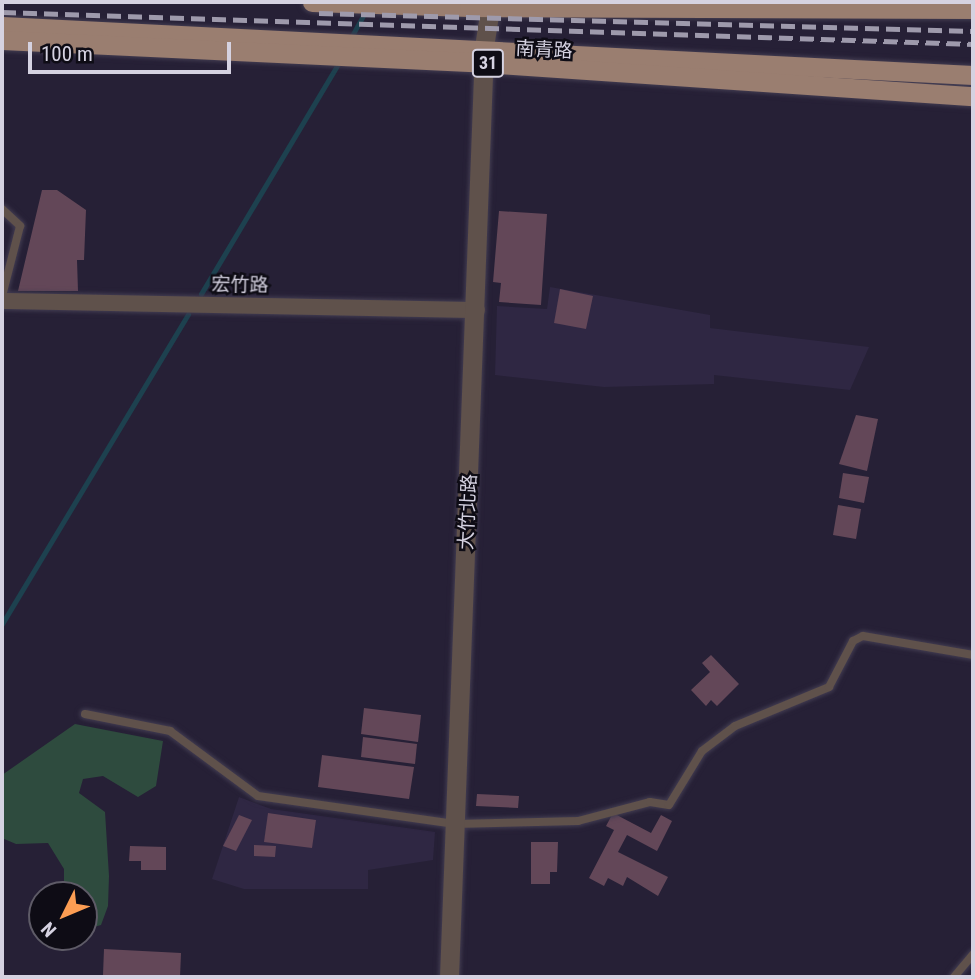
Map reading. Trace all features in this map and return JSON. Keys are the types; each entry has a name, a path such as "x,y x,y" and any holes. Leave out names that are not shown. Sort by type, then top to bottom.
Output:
{"main road":[{"path":"312,2 973,9"},
{"name":"南青路","path":"2,26 484,55 907,69 973,75"},
{"name":"南青路","path":"2,33 73,29"},
{"name":"31","path":"2,40 484,55 973,96"}],"street":[{"name":"大竹北路","path":"449,977 477,310 483,5"},
{"name":"宏竹路","path":"2,299 477,310"}],"lane":[{"path":"2,209 20,226 2,299"},
{"path":"85,713 170,731 258,796 455,824 578,821 650,802 669,805 702,751 735,726 829,687 853,641 863,636 973,655"},
{"path":"954,977 973,954"}],"shaded area":[{"path":"550,287 710,315 710,328 869,347 850,390 714,375 714,384 604,387 495,375 497,306 547,309"},
{"path":"239,797 271,809 435,832 433,860 368,870 368,889 244,889 212,879"}],"green space":[{"path":"75,724 163,741 156,786 138,797 103,776 83,779 79,793 105,812 108,906 101,925 98,926 98,881 64,881 64,869 48,843 16,844 2,838 2,775"}],"building":[{"path":"42,190 57,190 86,210 84,260 77,260 78,291 18,291"},
{"path":"499,211 547,214 541,305 499,302 501,283 493,282"},
{"path":"560,289 593,296 586,329 554,323"},
{"path":"856,415 878,419 867,471 839,464"},
{"path":"843,473 869,477 864,503 839,498"},
{"path":"838,505 861,509 856,539 833,535"},
{"path":"711,655 739,684 717,706 711,700 706,706 691,690 710,672 702,663"},
{"path":"364,708 421,715 418,742 361,734"},
{"path":"363,737 417,744 415,764 361,757"},
{"path":"322,755 414,767 409,799 318,787"},
{"path":"477,794 519,796 518,808 476,806"},
{"path":"268,813 316,820 312,848 264,842"},
{"path":"613,813 651,833 661,815 672,821 657,851 627,835 618,852 668,877 658,896 627,877 623,886 608,878 604,886 589,878 614,830 606,826"},
{"path":"239,815 252,820 236,851 223,846"},
{"path":"531,842 558,842 557,872 550,872 550,884 531,884"},
{"path":"254,845 276,846 275,857 254,856"},
{"path":"130,846 166,847 166,870 141,870 141,861 129,861"},
{"path":"104,949 181,953 180,977 103,975"}],"waterway":[{"path":"353,34 365,12"},
{"path":"201,294 338,64"},
{"path":"2,624 188,315"}],"railway":[{"path":"2,12 973,44"},
{"path":"319,13 973,31"}]}
